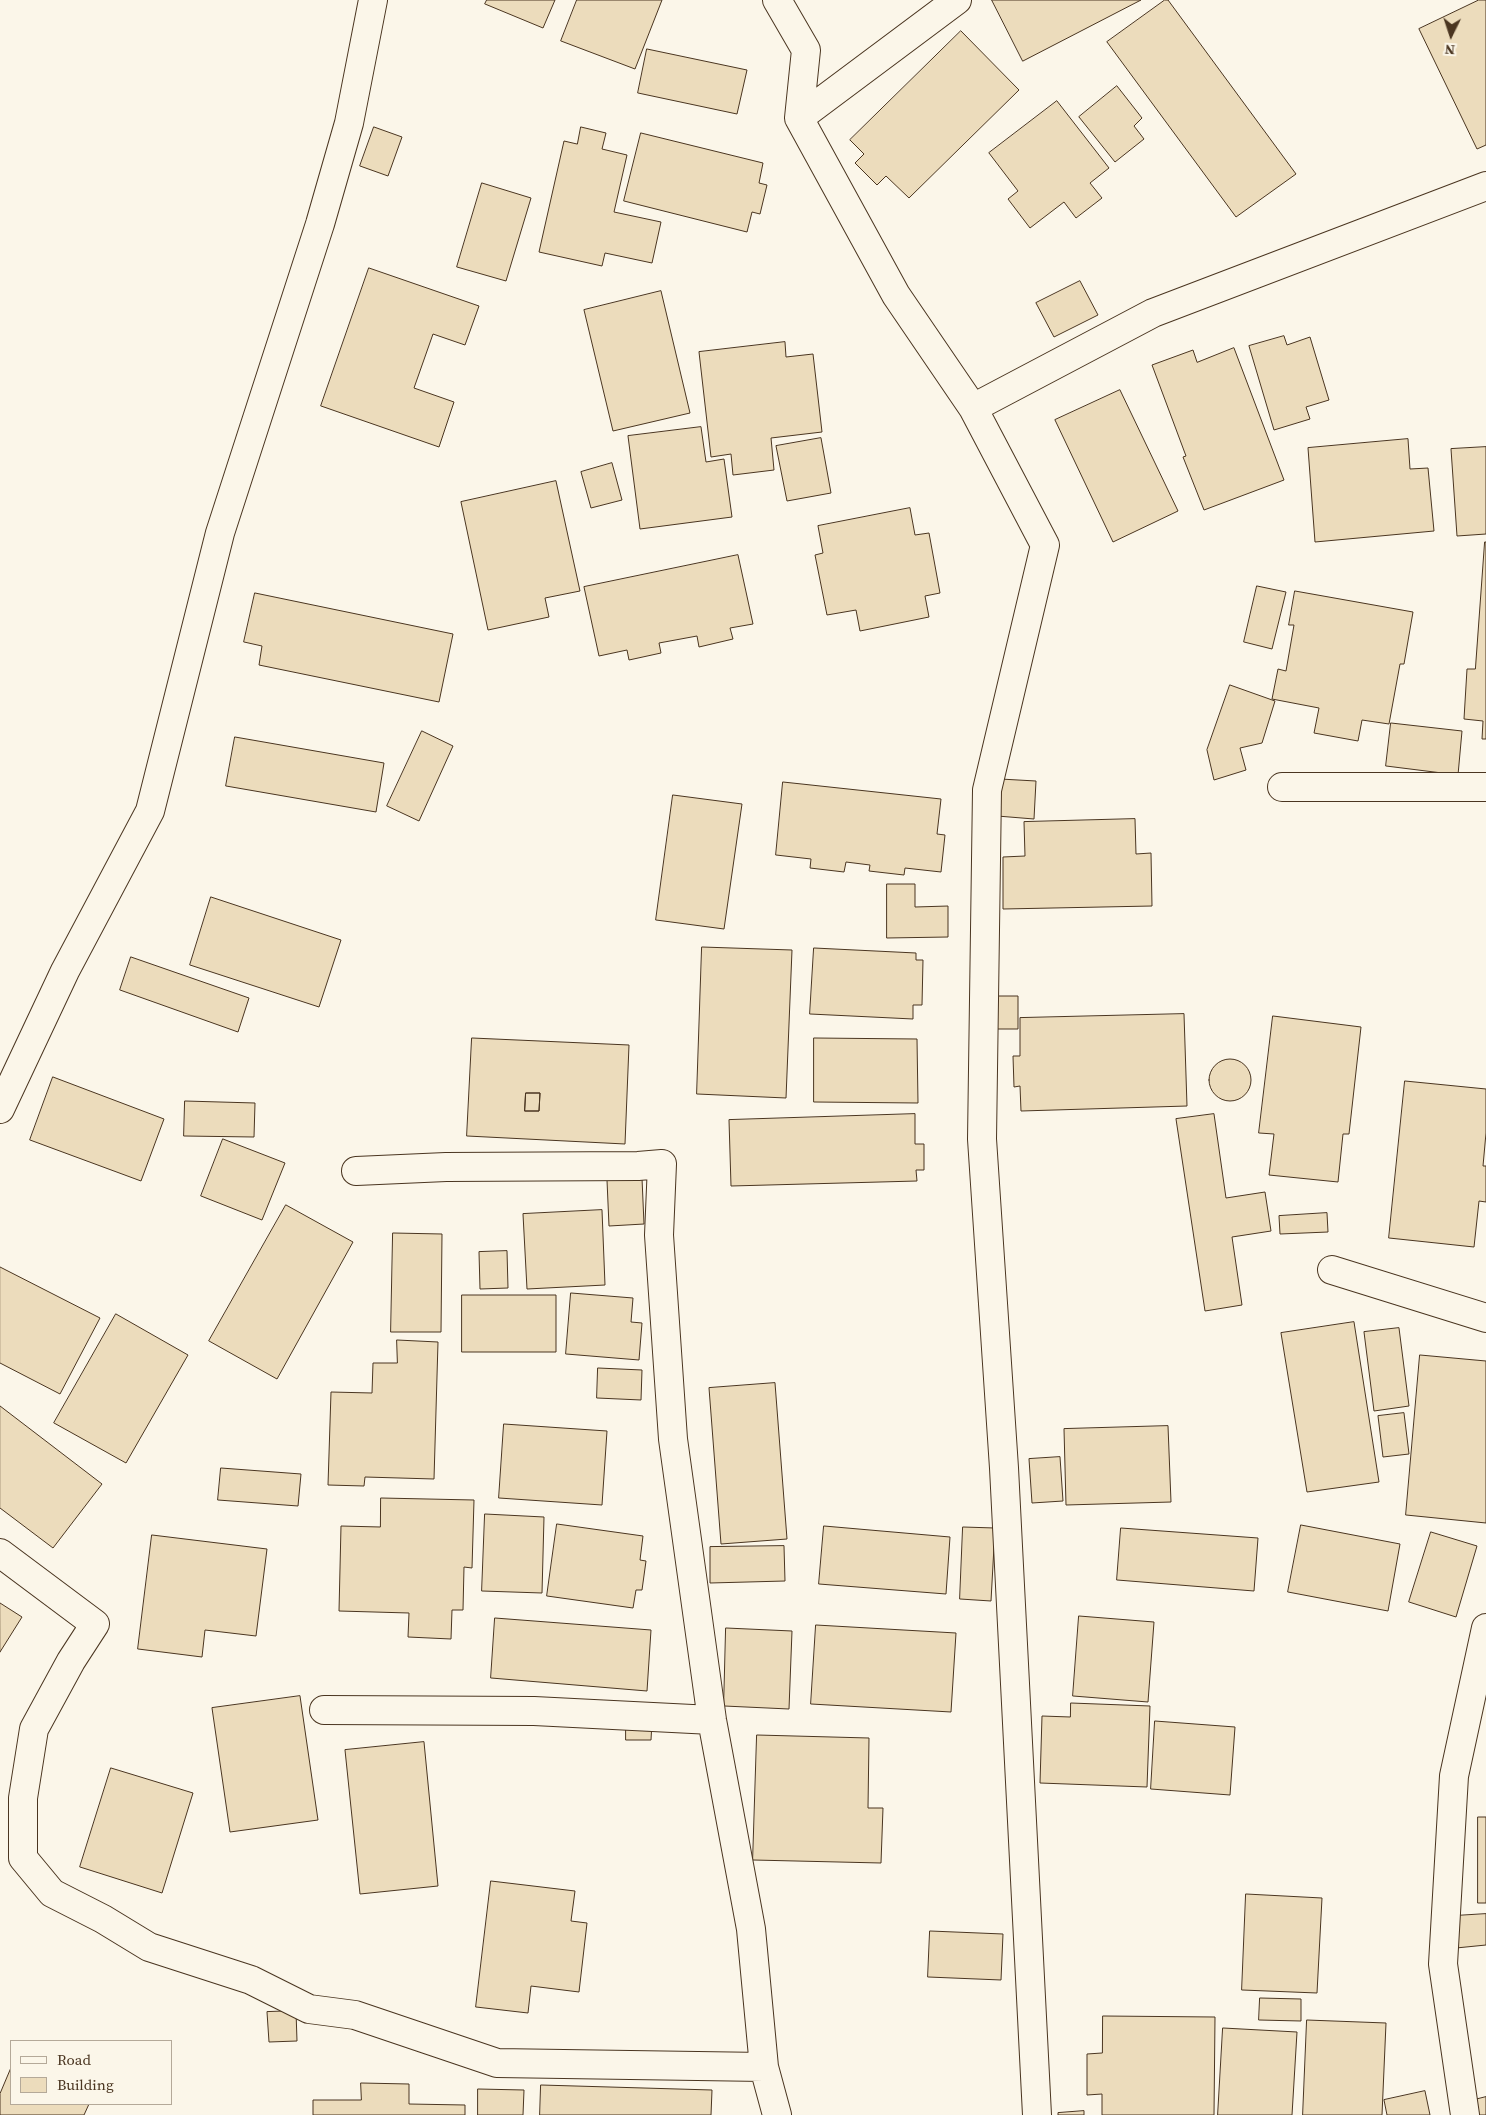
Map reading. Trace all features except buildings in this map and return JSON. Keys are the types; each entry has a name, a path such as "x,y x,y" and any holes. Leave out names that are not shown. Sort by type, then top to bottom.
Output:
{"street":[{"path":"0,1110 65,971 150,811 220,533 320,224 349,123 373,0"},
{"path":"777,0 806,50 799,118 896,295 973,408 1045,545 988,790 982,1140 1004,1468 1037,2115"},
{"path":"799,118 957,0"},
{"path":"973,408 1153,313 1486,186"},
{"path":"1282,787 1486,787"},
{"path":"356,1171 446,1167 638,1166 662,1164 659,1235 673,1439 712,1720 750,1929 764,2067 777,2115"},
{"path":"1332,1270 1486,1318"},
{"path":"0,1552 95,1624 71,1661 34,1729 23,1798 23,1858 52,1893 103,1919 149,1947 251,1980 309,2009 355,2015 497,2063 764,2067"},
{"path":"1465,2115 1443,1964 1454,1776 1486,1628"},
{"path":"324,1710 534,1711 712,1720"}]}
